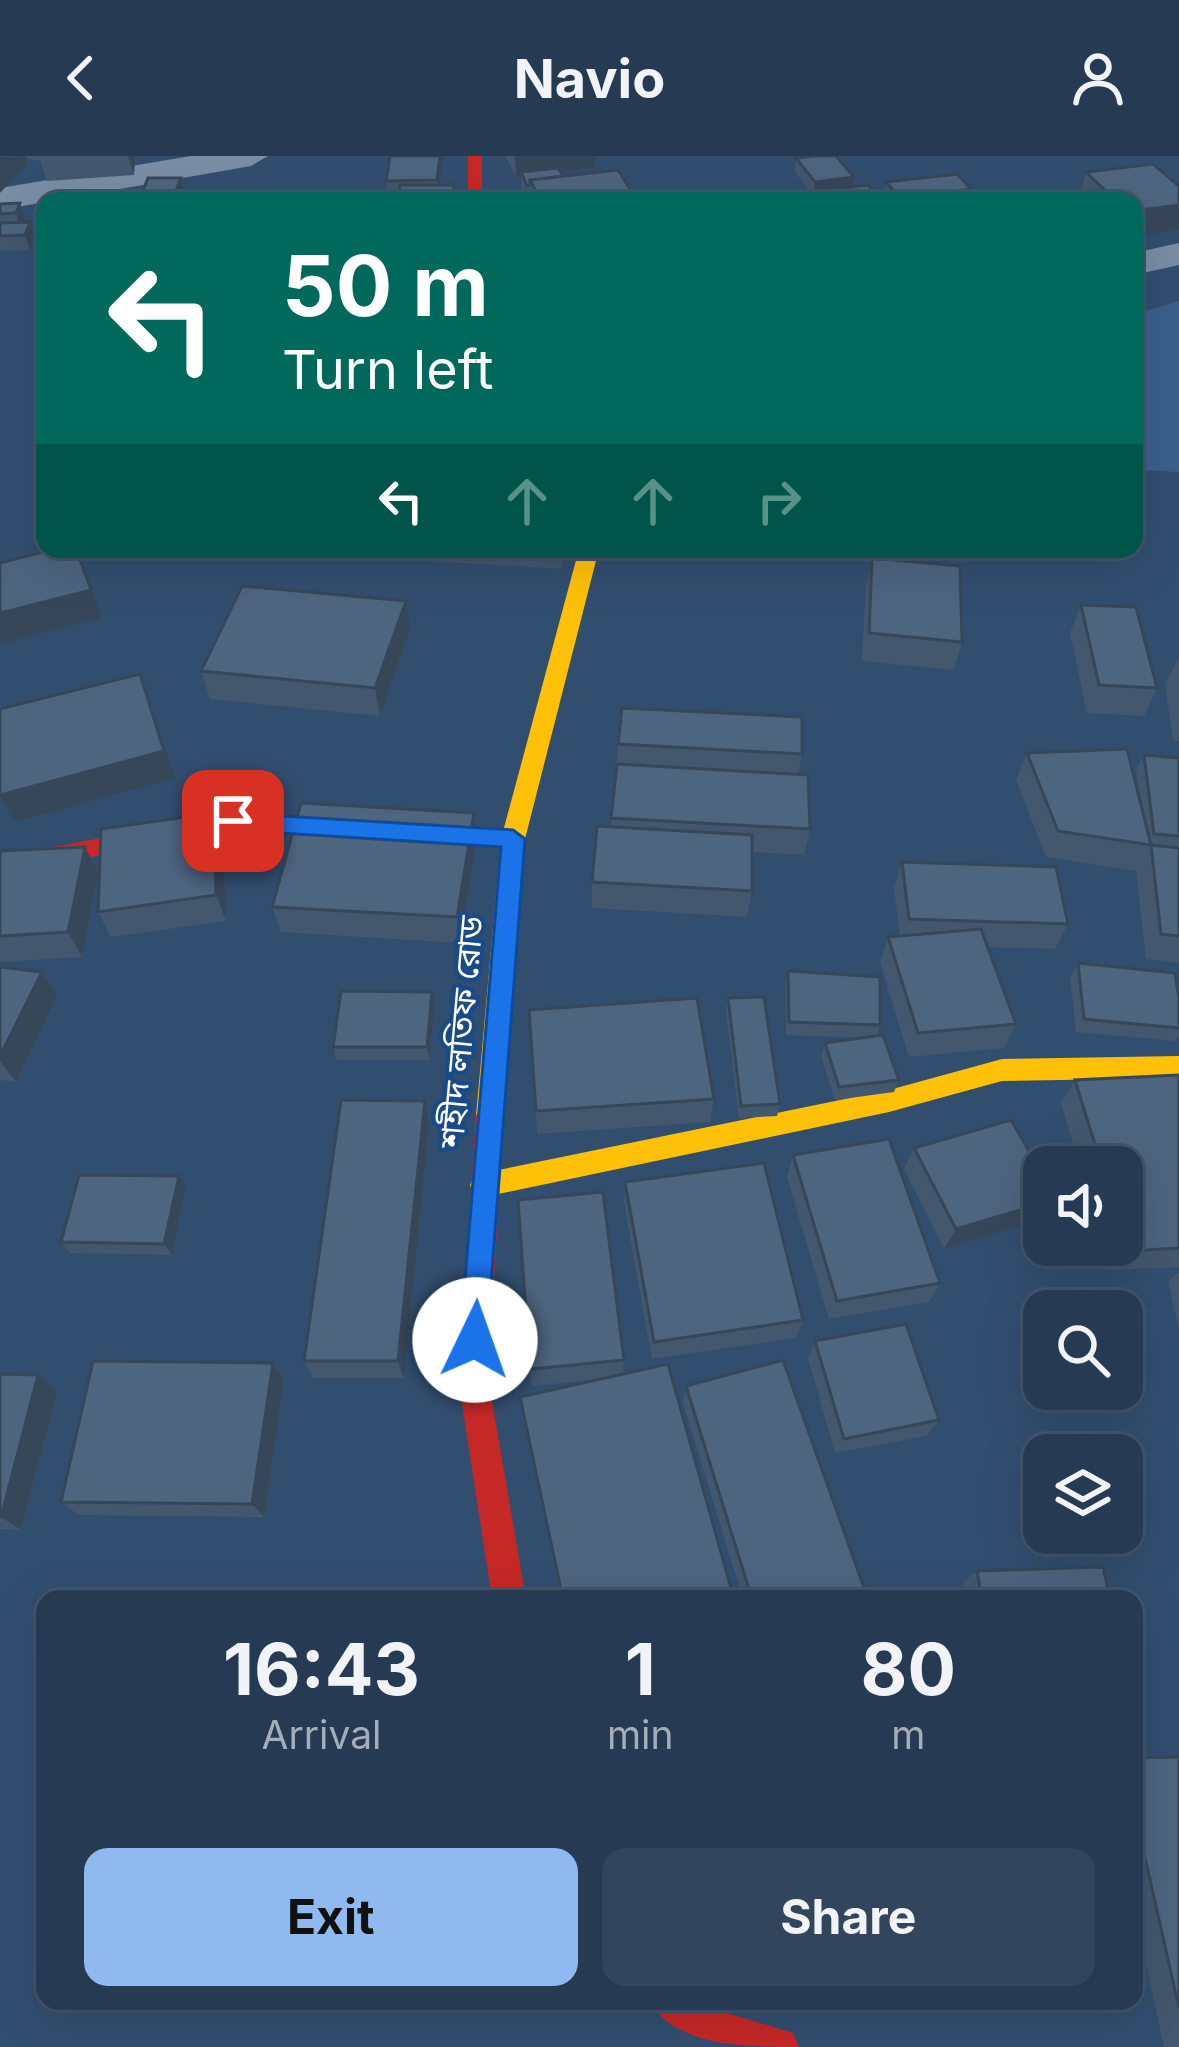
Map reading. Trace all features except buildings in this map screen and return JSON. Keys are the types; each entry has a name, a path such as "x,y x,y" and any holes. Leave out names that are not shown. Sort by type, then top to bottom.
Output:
{"street":[{"path":"41,192 251,156"},
{"path":"475,156 475,192"},
{"path":"0,199 36,193"},
{"path":"1143,262 1179,254"},
{"name":"শহীদ লতিফ রোড","path":"508,1590 473,1378 501,838 586,558"},
{"path":"0,866 233,821 420,833"},
{"path":"484,1185 889,1101 1002,1070 1179,1067"},
{"path":"682,2010 704,2026 779,2047"}],"water":[{"path":"1179,301 1179,472 1143,470 1143,312"}],"traffic: slow":[{"path":"490,1116 513,839 587,558"},
{"path":"484,1185 889,1101 1002,1070 1179,1067"}],"traffic: jam":[{"path":"475,156 475,192"},
{"path":"0,866 233,821 384,831"},
{"path":"490,1116 473,1378 508,1590"},
{"path":"682,2010 704,2026 779,2047"}],"route":[{"path":"233,821 513,839 475,1340"}]}
